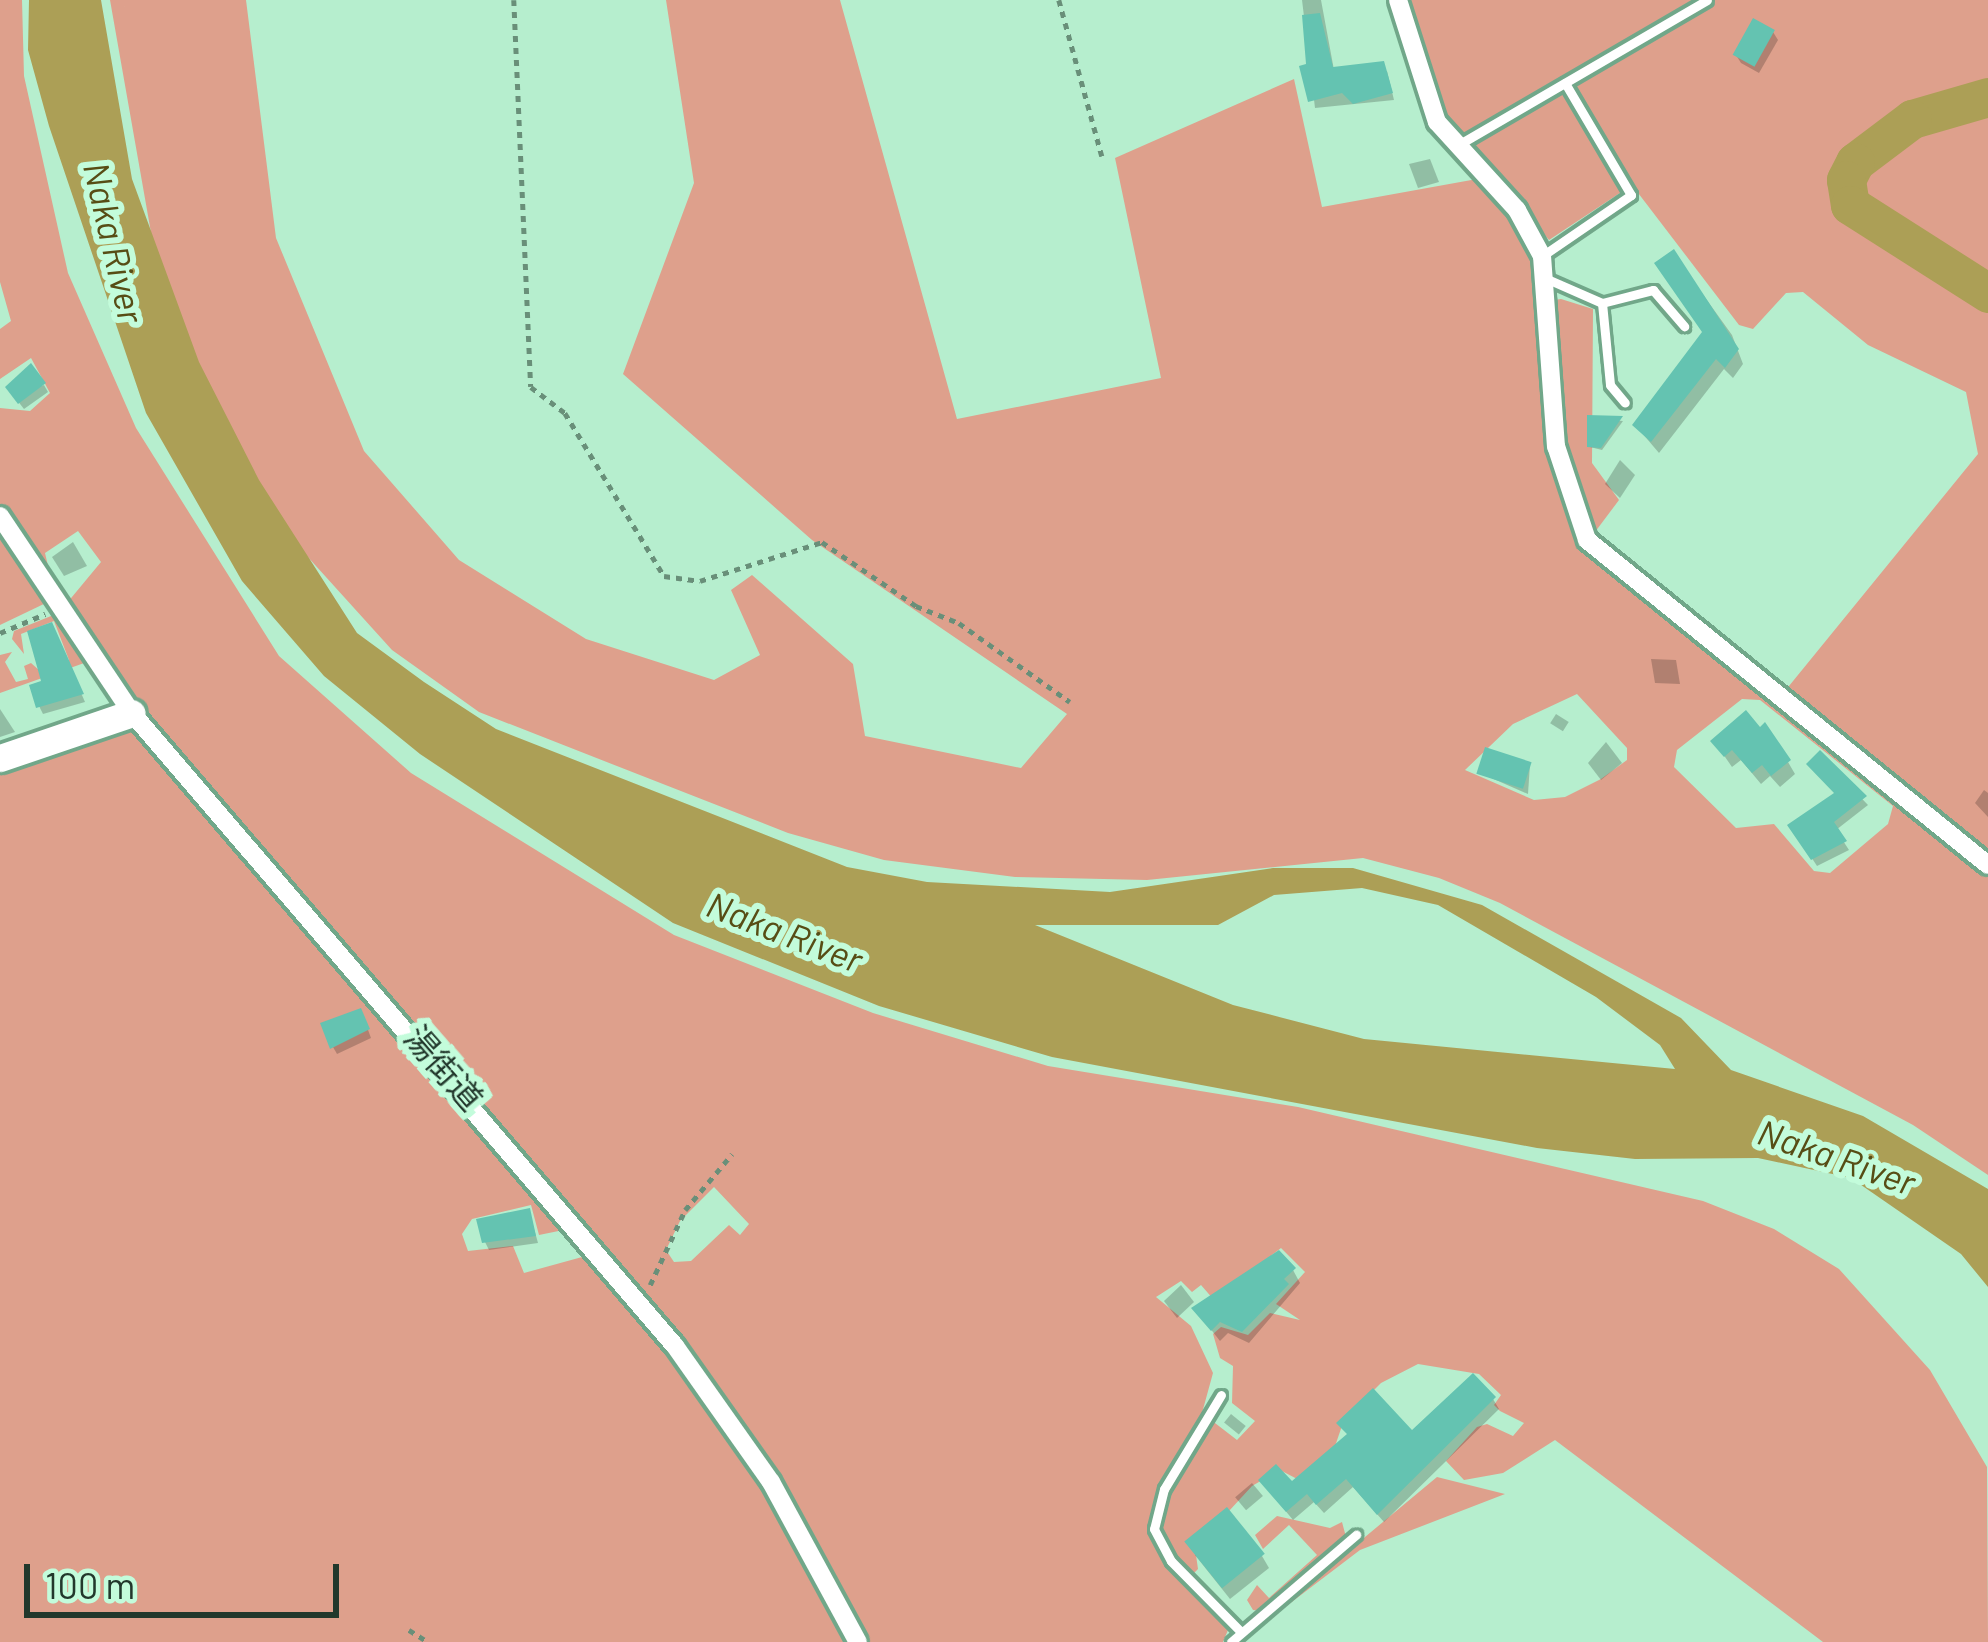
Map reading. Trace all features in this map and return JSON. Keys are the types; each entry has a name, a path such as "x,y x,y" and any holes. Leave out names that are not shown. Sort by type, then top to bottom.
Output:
{"street":[{"path":"1398,0 1423,97 1457,146 1517,210 1542,256 1556,446 1588,540 1988,865"},
{"name":"湯街道","path":"3,526 132,713 636,1297 764,1471 858,1642"},
{"path":"0,758 132,713"}],"lane":[{"path":"1457,146 1707,0"},
{"path":"1542,256 1631,195 1564,83"},
{"path":"1545,278 1602,303 1653,290 1684,326"},
{"path":"1602,303 1610,385 1625,404"},
{"path":"1221,1395 1164,1489 1154,1529 1172,1561 1241,1632"},
{"path":"1231,1642 1356,1534"}],"path":[{"path":"514,0 531,387 565,413 664,575 700,580 822,542 916,606 959,623 1070,702"},
{"path":"1060,0 1102,156"},
{"path":"0,633 60,608"},
{"path":"636,1297 662,1269 685,1210 732,1154"},
{"path":"409,1630 428,1642"}],"shaded area":[{"path":"0,0 22,0 24,76 68,273 136,428 279,656 411,773 674,935 873,1013 1048,1066 1298,1107 1703,1201 1774,1229 1839,1269 1930,1370 1987,1467 1988,1642 1823,1642 1555,1440 1503,1473 1464,1480 1446,1461 1477,1427 1487,1424 1513,1436 1524,1423 1494,1405 1501,1395 1479,1374 1418,1364 1381,1383 1344,1420 1333,1452 1301,1481 1280,1470 1252,1486 1195,1548 1198,1569 1185,1582 1228,1630 1223,1642 0,1642 0,765 141,714 67,603 101,562 78,531 45,553 52,583 0,505 0,408 30,411 50,393 31,358 0,379 0,329 11,321 0,282","holes":["714,1187 749,1224 740,1235 729,1225 691,1261 674,1262 666,1250 680,1221","531,1205 539,1235 583,1226 593,1254 524,1273 513,1246 468,1251 462,1234 472,1219","1281,1248 1305,1272 1276,1304 1300,1320 1270,1313 1248,1335 1221,1327 1213,1334 1220,1358 1233,1366 1232,1403 1255,1421 1237,1440 1202,1413 1213,1373 1191,1326 1156,1297 1181,1281 1192,1292 1201,1285 1214,1300"]},
{"path":"110,0 246,0 276,238 364,451 459,560 586,639 714,680 760,655 731,590 752,575 853,664 865,736 1021,768 1067,714 812,540 623,374 694,183 666,0 840,0 957,419 1161,378 1115,158 1294,79 1322,207 1477,179 1531,248 1540,302 1561,299 1593,309 1592,463 1619,500 1586,544 1776,702 1978,454 1966,392 1868,345 1803,292 1786,293 1753,329 1739,325 1632,185 1549,240 1475,151 1426,124 1387,0 1988,0 1988,1175 1913,1125 1500,903 1439,878 1363,858 1147,880 1015,877 884,860 788,833 479,712 392,650 240,482 159,278","holes":["1577,694 1627,748 1627,760 1601,779 1565,797 1534,800 1465,770 1513,724","1742,699 1760,700 1893,806 1888,824 1830,873 1814,871 1774,824 1736,828 1674,767 1677,750"]},
{"path":"0,537 48,602 0,625"},
{"path":"56,614 87,662 0,693 0,655 12,652 5,662 16,682 28,679 24,666 31,663 40,671 69,660 54,621 21,634 24,654 12,639 14,631"},
{"path":"1437,1477 1505,1494 1360,1550 1239,1642"},
{"path":"1277,1516 1330,1528 1342,1522 1346,1537 1262,1611 1253,1610 1247,1600 1257,1585 1269,1598 1317,1555 1289,1525 1263,1549 1255,1535"}],"water":[{"name":"Naka River","path":"29,0 101,0 132,179 199,362 259,480 357,633 496,729 847,867 927,882 1110,892 1273,868 1353,868 1482,905 1681,1018 1731,1070 1863,1116 1988,1189 1988,1287 1961,1254 1851,1178 1758,1158 1635,1159 1537,1148 1052,1057 879,1006 673,923 420,754 324,676 242,581 146,413 28,50","holes":["1362,888 1438,905 1596,997 1660,1045 1675,1069 1364,1039 1233,1005 1035,925 1218,925 1274,895"]}],"building":[{"path":"1320,13 1333,67 1384,61 1393,93 1353,104 1342,93 1308,102 1299,66 1306,64 1302,15"},
{"path":"1753,18 1775,30 1755,67 1733,55"},
{"path":"1674,249 1739,349 1725,368 1716,359 1651,442 1632,425 1702,332 1654,263"},
{"path":"31,363 46,383 18,404 5,387"},
{"path":"1587,415 1623,416 1601,448 1587,447"},
{"path":"52,622 84,694 36,708 29,685 41,681 27,631"},
{"path":"1746,710 1760,727 1765,722 1791,760 1771,776 1762,765 1752,773 1732,750 1724,757 1710,741"},
{"path":"1485,747 1532,762 1523,789 1476,774"},
{"path":"1820,750 1867,796 1834,822 1847,841 1811,860 1787,825 1834,793 1806,764"},
{"path":"361,1008 370,1029 330,1049 320,1023"},
{"path":"530,1208 536,1236 482,1243 476,1219"},
{"path":"1279,1250 1296,1268 1284,1279 1289,1284 1242,1332 1220,1322 1211,1331 1191,1308"},
{"path":"1473,1373 1496,1397 1377,1515 1346,1479 1316,1505 1307,1494 1286,1512 1258,1480 1276,1464 1292,1481 1347,1434 1336,1423 1373,1388 1412,1430"},
{"path":"1227,1507 1265,1554 1222,1588 1184,1542"}],"waterway":[{"path":"1988,97 1912,119 1855,162 1846,180 1850,205 1988,293"}]}
